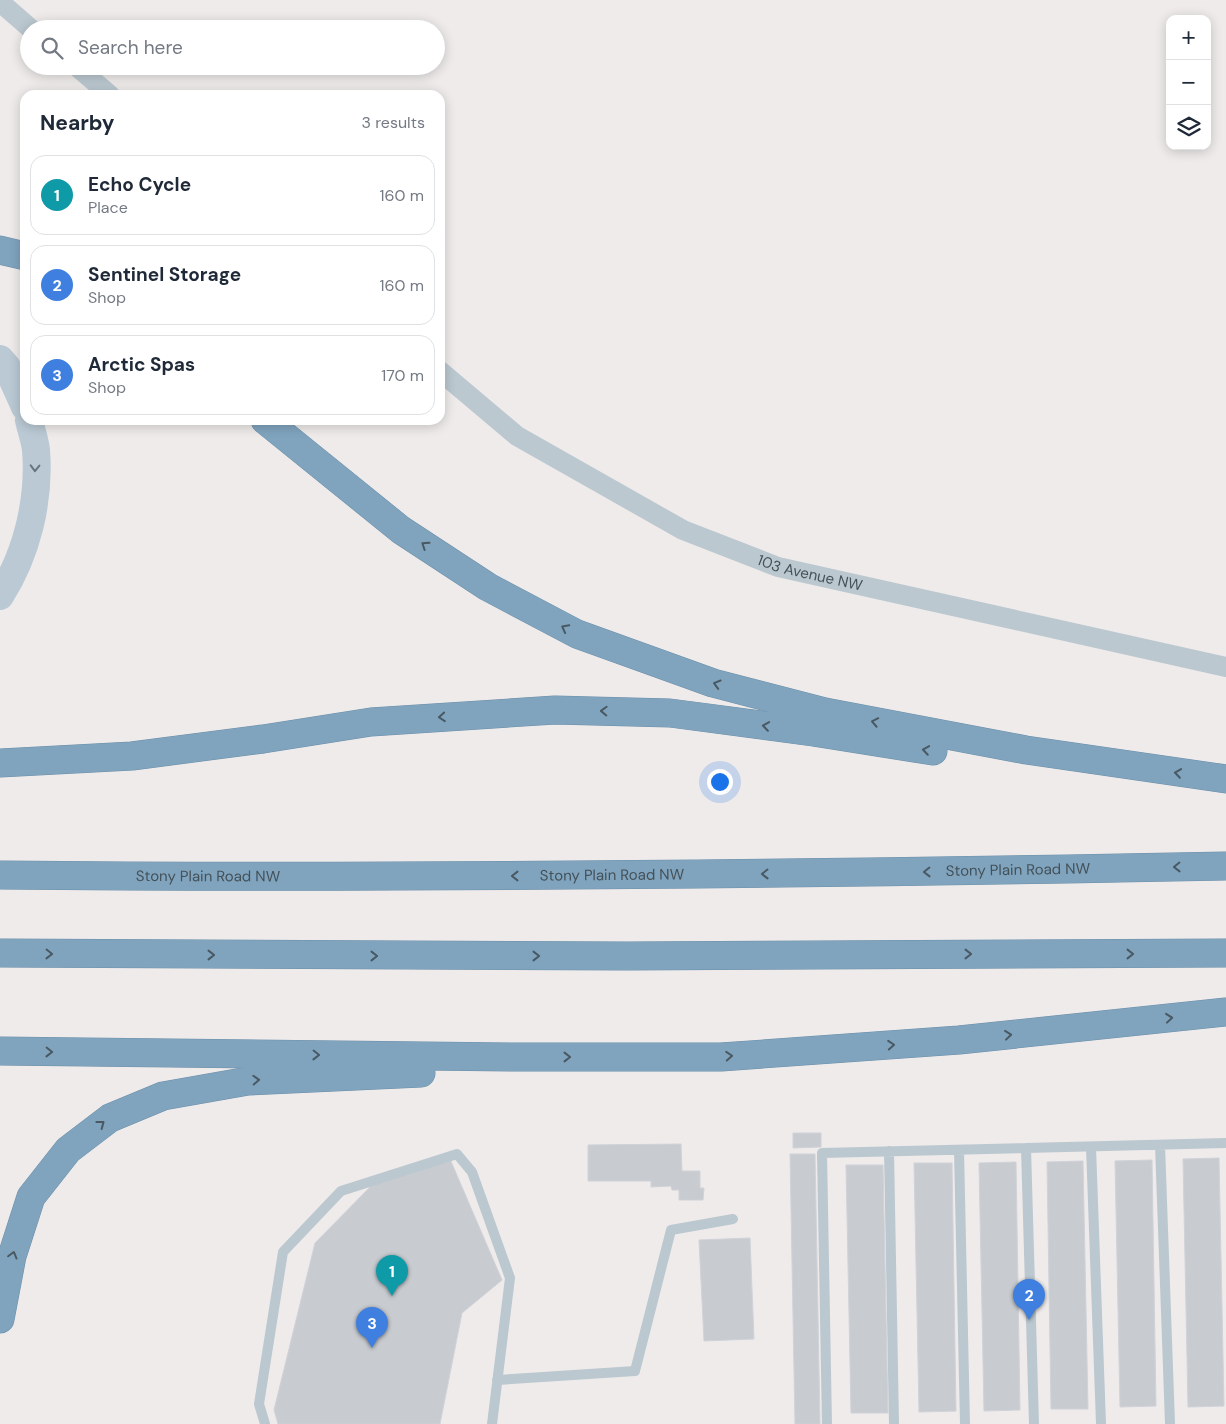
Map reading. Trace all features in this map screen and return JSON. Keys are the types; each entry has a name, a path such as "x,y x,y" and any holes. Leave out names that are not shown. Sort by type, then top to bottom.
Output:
{"highway":[{"path":"0,250 20,255"},
{"path":"271,425 401,530 488,587 577,634 713,683 825,712 1026,750 1226,779"},
{"path":"0,763 132,756 263,739 372,722 555,710 670,713 813,732 969,757 1026,750"},
{"name":"Stony Plain Road NW","path":"0,875 343,878 916,872 1226,866"},
{"path":"0,953 598,956 1226,954"},
{"path":"0,1051 518,1057 721,1057 959,1040 1226,1012"},
{"path":"0,1320 12,1256 31,1197 68,1150 110,1118 163,1096 248,1081 462,1071 518,1057"}],"main road":[{"path":"0,359 7,367 20,396"},
{"path":"0,596 11,579 27,540 35,498 36,449 30,425"}],"street":[{"path":"0,2 21,20"},
{"path":"87,75 104,90"},
{"name":"103 Avenue NW","path":"445,375 517,436 683,530 778,567 1226,668"}],"lane":[{"path":"827,1424 822,1153 1226,1144"},
{"path":"1160,1145 1170,1424"},
{"path":"1091,1147 1101,1424"},
{"path":"1026,1148 1034,1424"},
{"path":"959,1150 965,1424"},
{"path":"889,1152 894,1424"},
{"path":"264,1424 258,1404 283,1252 341,1191 457,1154 472,1172 510,1278 492,1424"},
{"path":"497,1380 634,1371 672,1230 733,1219"}],"building":[{"path":"793,1133 821,1133 821,1147 793,1148"},
{"path":"681,1144 682,1171 700,1171 700,1188 704,1188 703,1200 679,1200 679,1190 672,1190 671,1186 651,1187 651,1181 588,1181 588,1145"},
{"path":"790,1154 815,1154 820,1424 795,1424"},
{"path":"1219,1158 1224,1406 1188,1407 1183,1159"},
{"path":"450,1159 502,1280 462,1313 440,1424 278,1424 274,1410 315,1243 374,1183"},
{"path":"1152,1160 1156,1406 1120,1407 1115,1161"},
{"path":"1083,1161 1088,1409 1051,1409 1047,1162"},
{"path":"1016,1162 1020,1410 984,1411 979,1163"},
{"path":"914,1163 952,1163 956,1411 919,1412"},
{"path":"846,1165 883,1165 888,1413 851,1413"},
{"path":"750,1238 754,1339 704,1341 699,1240"}],"place":[{"name":"Echo Cycle","path":"392,1296"},
{"name":"Sentinel Storage","path":"1029,1320"},
{"name":"Arctic Spas","path":"372,1348"}]}
